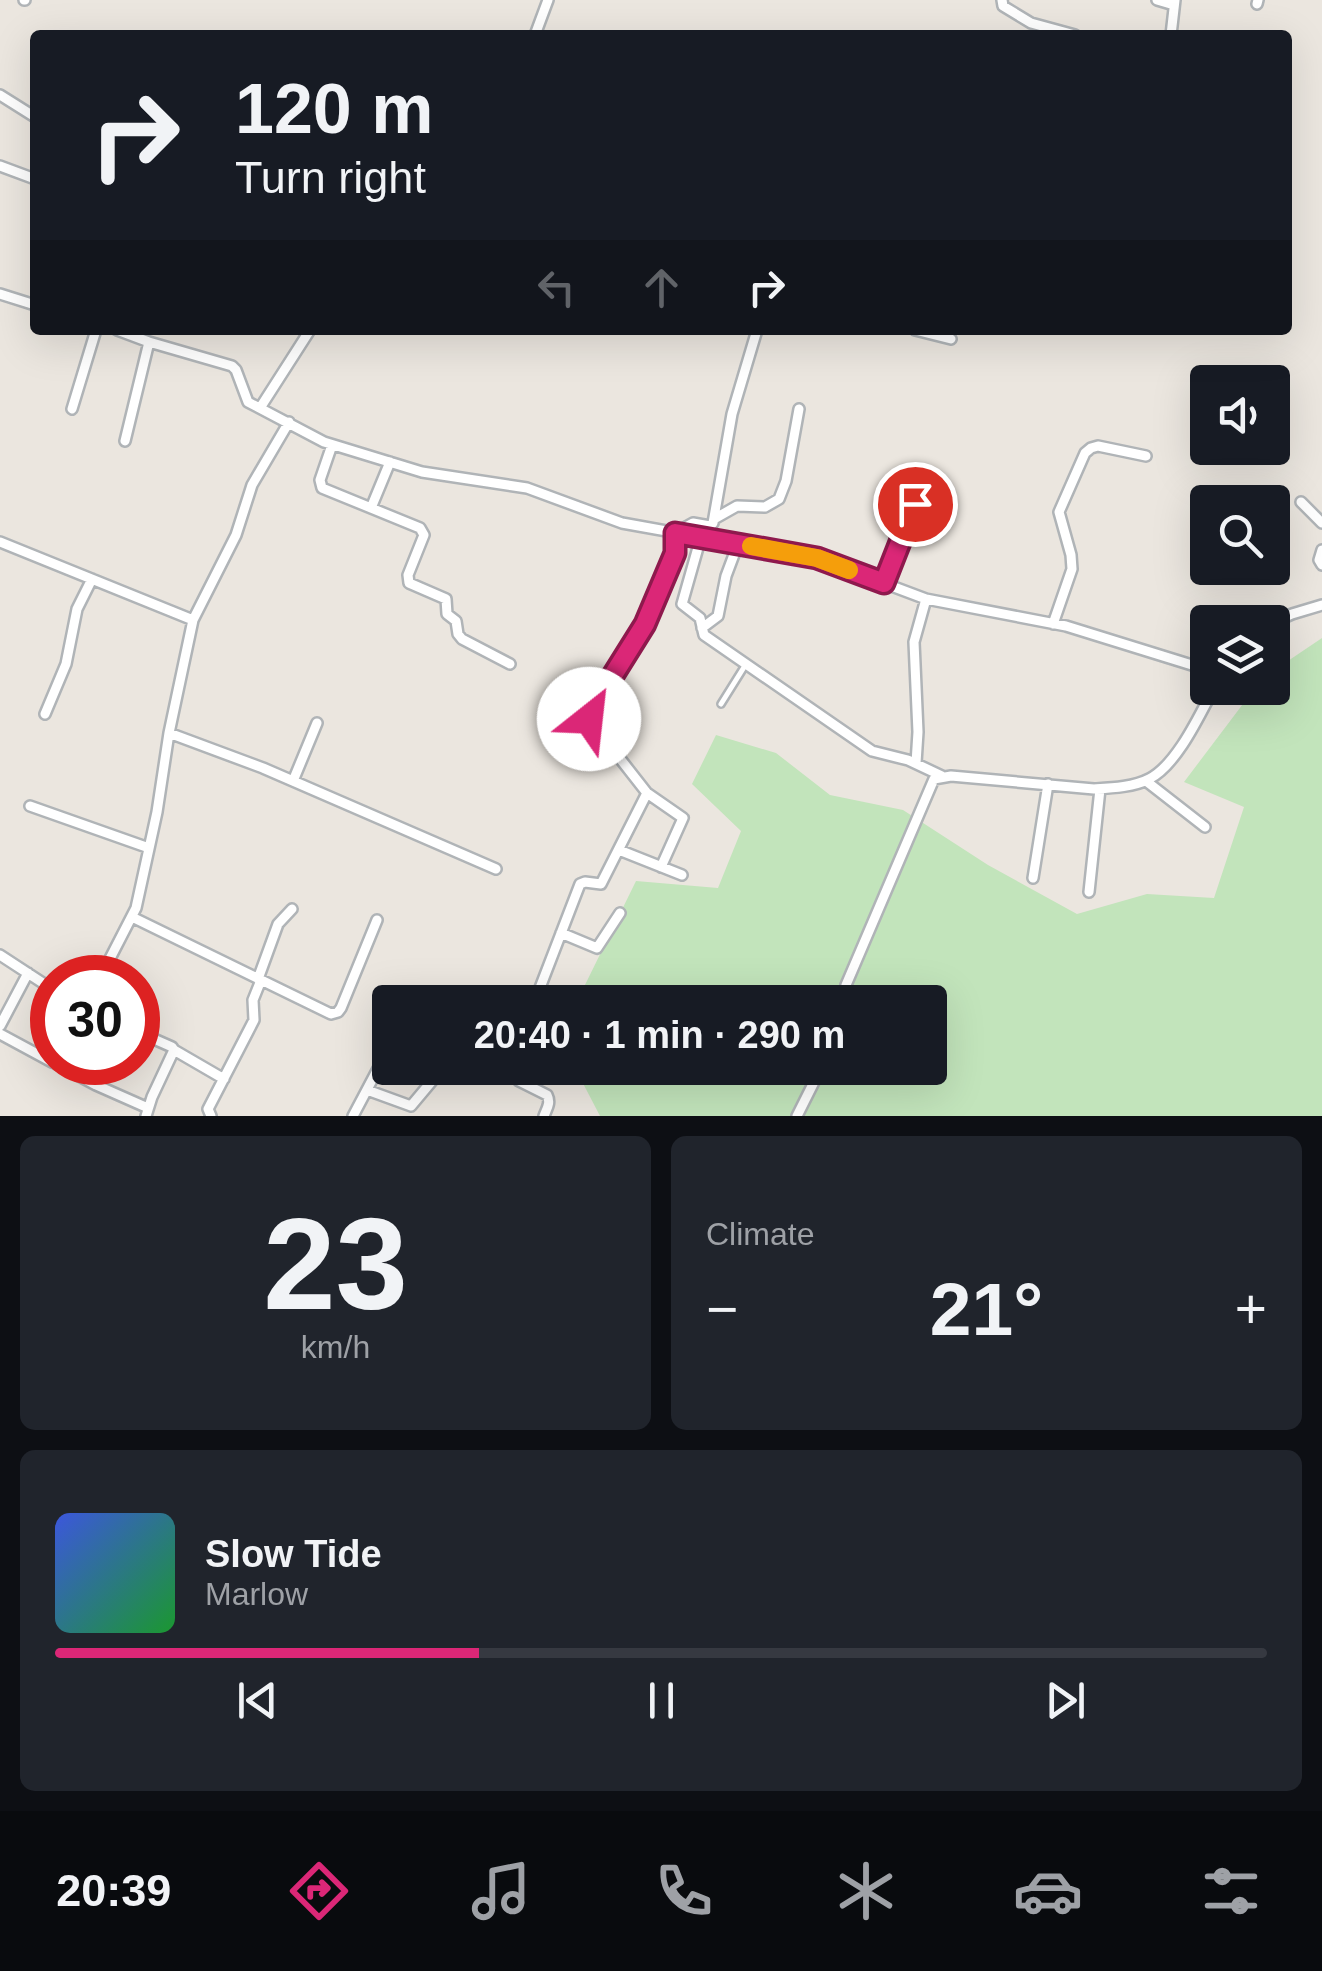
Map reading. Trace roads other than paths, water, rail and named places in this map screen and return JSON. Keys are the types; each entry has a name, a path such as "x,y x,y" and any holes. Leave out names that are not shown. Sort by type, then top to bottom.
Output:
{"street":[{"path":"537,30 548,0"},
{"path":"1002,0 1002,6 1038,30"},
{"path":"1157,0 1175,2 1172,30"},
{"path":"0,95 30,115"},
{"path":"0,166 30,177"},
{"path":"0,294 30,303"},
{"path":"72,409 94,335"},
{"path":"130,335 232,366 245,398 260,408 332,444 422,472 527,488 622,523 817,558 926,599 1053,624 1190,665"},
{"path":"260,408 307,335"},
{"path":"675,533 693,524 710,526 714,519 732,414 756,335"},
{"path":"935,335 951,339"},
{"path":"125,441 149,342"},
{"path":"714,519 738,506 765,507 779,499 786,481 798,409"},
{"path":"112,955 132,917 158,812 194,620 236,534 252,485 288,422"},
{"path":"332,444 320,480 322,488 423,531 408,576 410,583 446,599 447,614 456,621 458,634 510,664"},
{"path":"1053,624 1073,561 1059,512 1086,453 1098,446 1146,456"},
{"path":"372,508 390,462"},
{"path":"1301,502 1322,522"},
{"path":"884,583 915,504"},
{"path":"661,866 683,818 647,793 589,716 645,624 675,553 675,533"},
{"path":"701,537 682,604 698,616 707,637 872,751 942,776 1100,789 1146,781 1178,750 1204,705"},
{"path":"0,542 194,620"},
{"path":"702,628 718,616 738,544"},
{"path":"1322,550 1322,565"},
{"path":"45,714 66,664 77,610 92,580"},
{"path":"916,764 914,642 926,599"},
{"path":"1290,615 1322,605"},
{"path":"293,781 317,723"},
{"path":"170,733 293,781 496,869"},
{"path":"846,985 934,780 942,776"},
{"path":"1146,781 1206,827"},
{"path":"1033,878 1048,784"},
{"path":"1089,892 1100,789"},
{"path":"541,985 580,884 602,884 647,793"},
{"path":"30,806 149,848"},
{"path":"619,850 682,875"},
{"path":"212,1116 208,1109 254,1020 253,1000 278,924 292,909"},
{"path":"561,934 597,948 620,913"},
{"path":"132,917 328,1013 338,1012 376,920"},
{"path":"0,955 28,973 0,1026"},
{"path":"0,1034 30,1050"},
{"path":"160,1042 224,1079"},
{"path":"131,1116 145,1109 174,1050"},
{"path":"353,1116 372,1080"},
{"path":"96,1085 145,1109"},
{"path":"367,1090 408,1107 429,1085"},
{"path":"526,1085 549,1100 544,1116"},
{"path":"797,1116 813,1085"}],"lane":[{"path":"722,704 746,664"}]}
